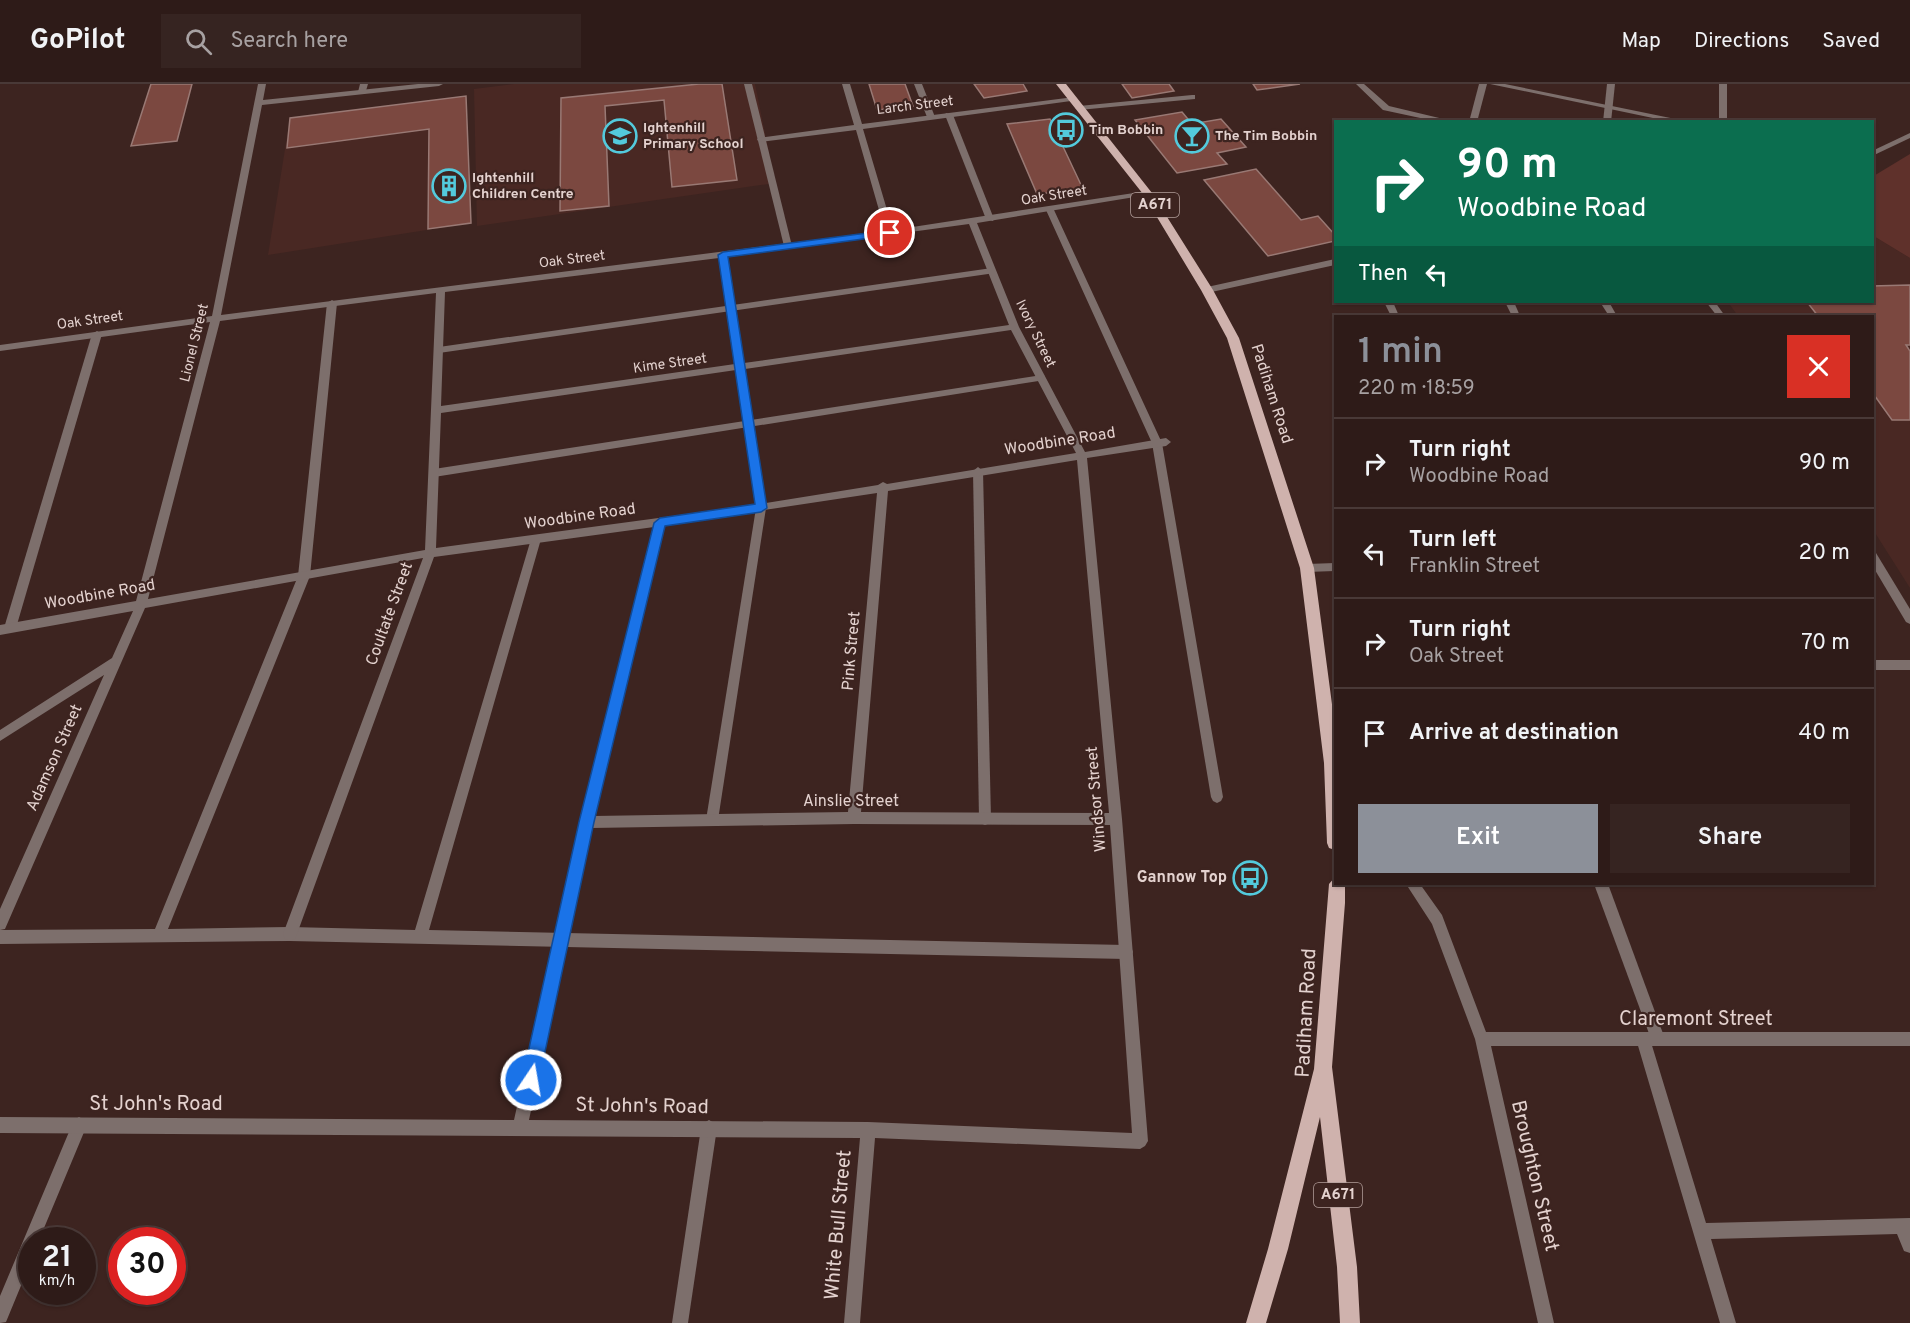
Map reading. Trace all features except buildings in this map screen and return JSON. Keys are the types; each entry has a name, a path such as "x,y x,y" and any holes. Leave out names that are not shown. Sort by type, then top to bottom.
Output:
{"main road":[{"name":"Padiham Road","path":"1061,84 1148,193 1207,290 1233,338 1307,568 1333,765 1334,804"},
{"name":"Padiham Road","path":"1337,885 1323,1067 1347,1267 1350,1323"},
{"path":"1256,1323 1278,1249 1323,1067"}],"street":[{"name":"Lionel Street","path":"141,605 216,317 262,84"},
{"path":"257,103 363,88 438,84"},
{"path":"748,84 788,246"},
{"path":"846,84 890,233"},
{"path":"918,84 931,117"},
{"path":"1360,84 1386,108 1443,120"},
{"path":"1474,120 1483,84"},
{"path":"1494,84 1676,120"},
{"path":"1607,120 1611,84"},
{"path":"1722,120 1723,84"},
{"path":"1079,108 1192,98"},
{"name":"Larch Street","path":"761,140 1071,99"},
{"path":"949,116 990,219"},
{"path":"1874,153 1910,135"},
{"name":"Oak Street","path":"0,348 216,317 890,233 1148,193"},
{"path":"1050,210 1162,443 1217,797"},
{"name":"Ivory Street","path":"972,221 1014,327 1082,455"},
{"path":"712,820 761,508 723,255"},
{"path":"1207,290 1334,262"},
{"path":"439,350 992,271"},
{"name":"Coultate Street","path":"290,934 430,553 441,290"},
{"path":"159,935 304,576 332,303"},
{"name":"Kime Street","path":"437,410 1014,327"},
{"path":"5,629 97,334"},
{"path":"434,473 1042,378"},
{"name":"Woodbine Road","path":"5,629 430,553 761,508 884,486 1162,443"},
{"name":"Windsor Street","path":"1082,455 1116,819 1140,1141"},
{"path":"978,471 985,819"},
{"name":"Pink Street","path":"854,818 884,486"},
{"path":"520,1126 586,822 660,523"},
{"path":"420,937 536,539"},
{"path":"1874,560 1910,619"},
{"path":"1307,568 1334,567"},
{"name":"Adamson Street","path":"0,924 141,605"},
{"path":"0,736 117,661"},
{"path":"1874,665 1910,665"},
{"name":"Ainslie Street","path":"586,822 854,818 1116,819"},
{"path":"1414,885 1437,920 1482,1039"},
{"path":"1601,885 1650,1039 1700,1231 1728,1323"},
{"path":"0,937 290,934 1126,952"},
{"name":"Claremont Street","path":"1482,1039 1910,1039"},
{"name":"Broughton Street","path":"1482,1039 1546,1323"},
{"name":"St John's Road","path":"0,1125 520,1126 868,1130 1140,1141"},
{"path":"0,1316 79,1125"},
{"path":"680,1323 709,1128"},
{"name":"White Bull Street","path":"852,1323 868,1130"},
{"path":"1700,1231 1906,1226 1910,1245"}],"shaded area":[{"name":"Ightenhill Primary School","path":"514,84 755,84 775,183 477,226 474,89"},
{"path":"466,96 471,223 268,255 290,118"},
{"path":"1910,154 1910,258 1874,236 1874,176"},
{"path":"1874,236 1910,258 1910,588 1874,531 1874,315 1737,315 1729,303 1874,303"}],"place":[{"name":"Tim Bobbin","path":"1066,130"},
{"name":"Ightenhill Primary School","path":"620,136"},
{"name":"The Tim Bobbin","path":"1192,136"},
{"name":"Ightenhill Children Centre","path":"449,186"},
{"name":"Gannow Top","path":"1250,878"}],"route":[{"path":"531,1080 586,822 660,523 761,508 723,255 890,233"}]}
